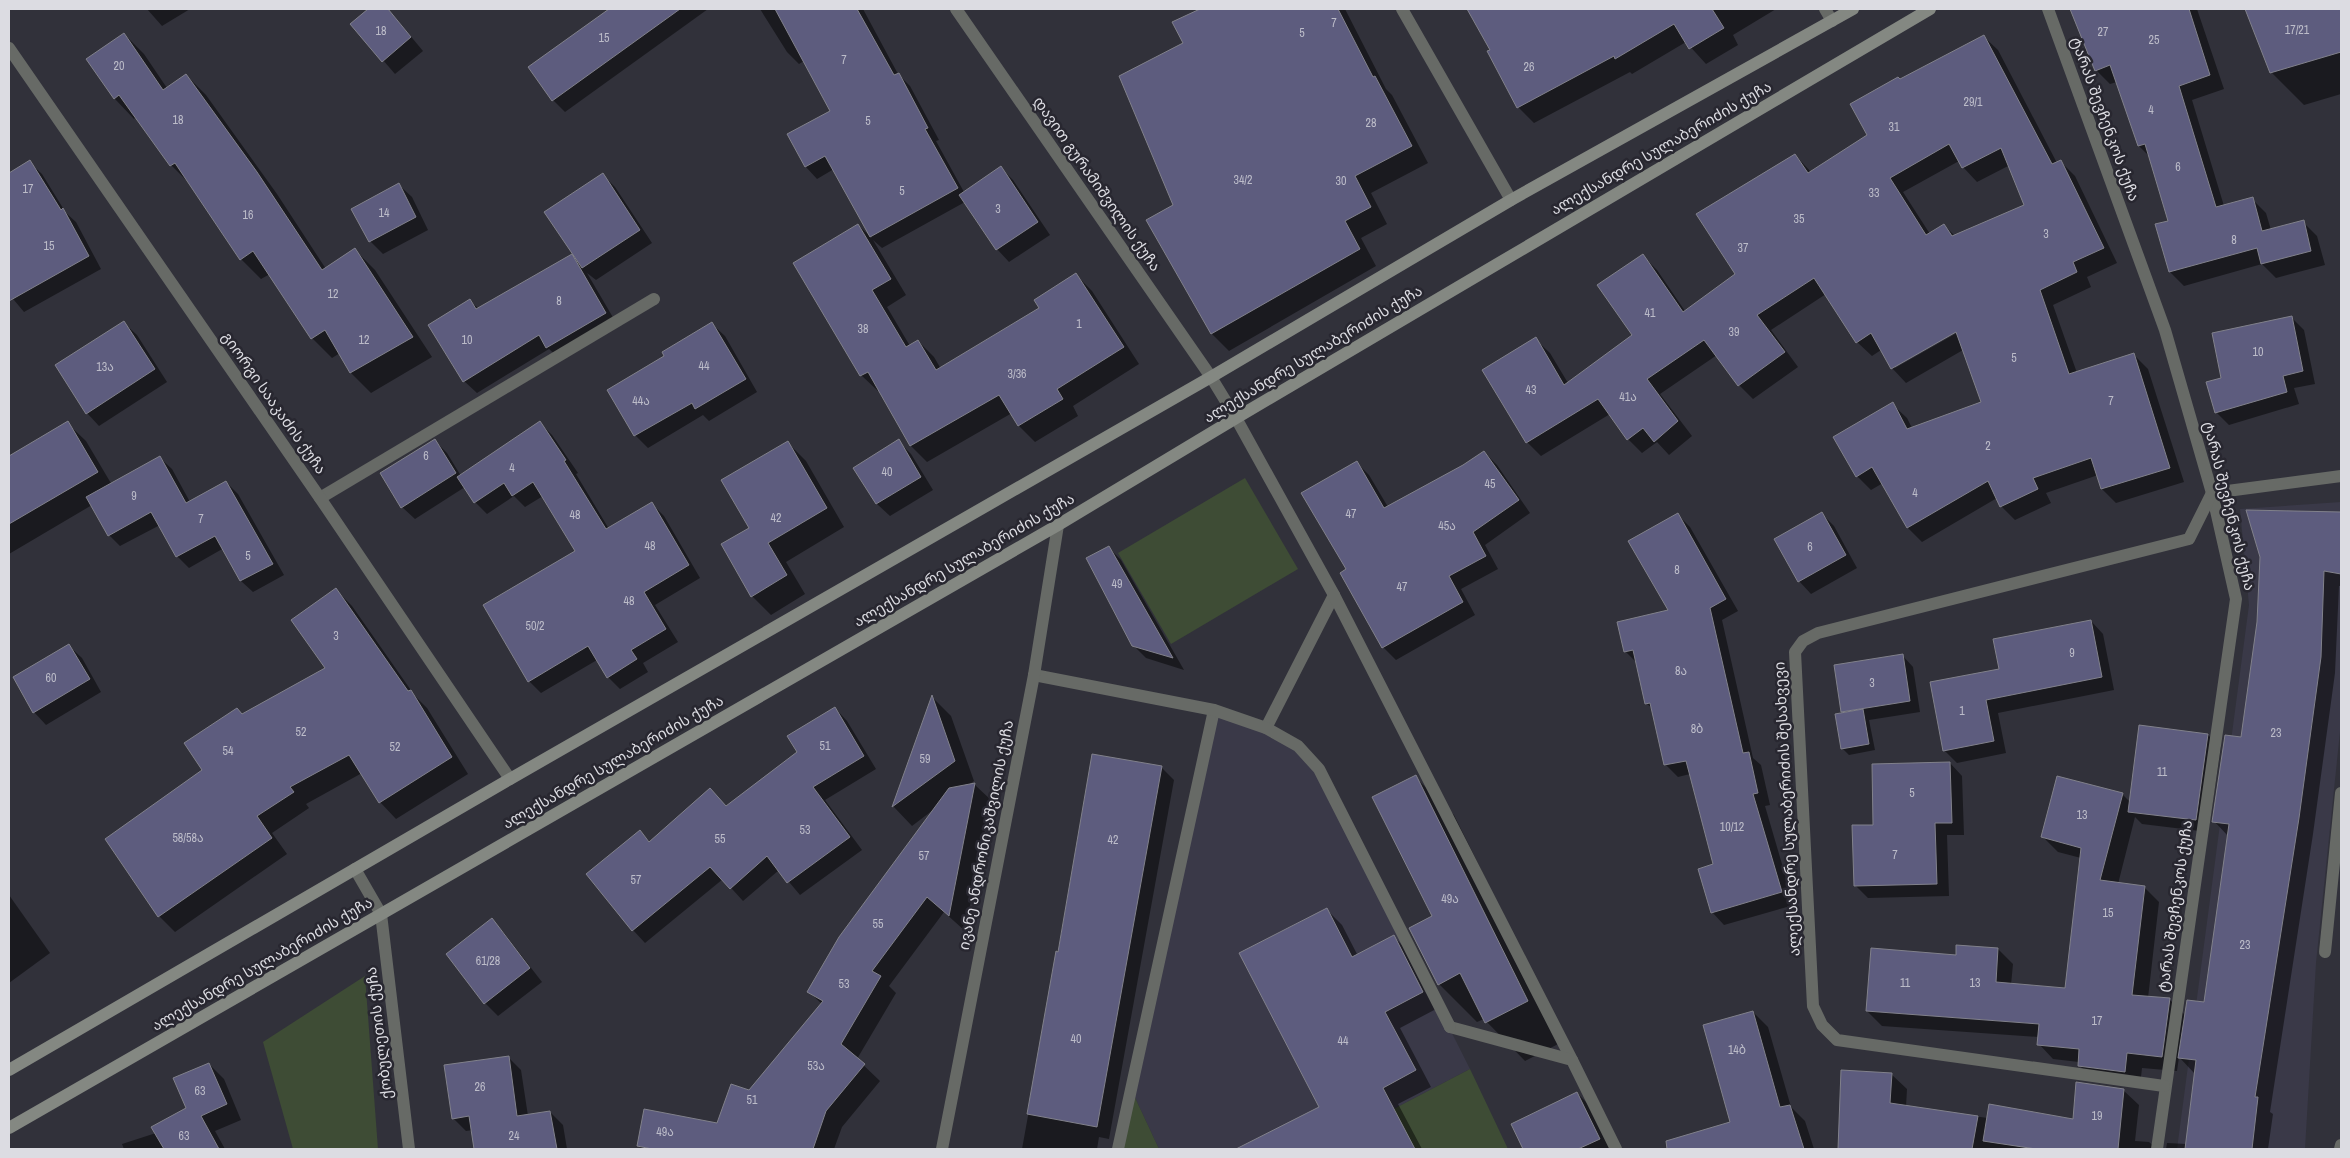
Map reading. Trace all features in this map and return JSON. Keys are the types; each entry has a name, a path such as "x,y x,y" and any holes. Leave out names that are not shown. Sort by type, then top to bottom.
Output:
{"street":[{"name":"დავით გურამიშვილის ქუჩა","path":"956,9 1212,377 1236,418 1334,596 1616,1149"},
{"path":"1402,9 1511,200"},
{"path":"1825,9 1832,21"},
{"name":"ალექსანდრე სულაბერიძის ქუჩა","path":"9,1070 510,778 1212,377 1511,200 1853,9"},
{"name":"ალექსანდრე სულაბერიძის ქუჩა","path":"9,1128 1058,525 1930,9"},
{"name":"ტარას შევჩენკოს ქუჩა","path":"2048,9 2165,330 2212,493 2236,599 2164,1086 2157,1149"},
{"name":"გიორგი სააკაძის ქუჩა","path":"9,48 320,498 510,778"},
{"path":"320,498 654,299"},
{"path":"2212,493 2341,476"},
{"name":"ალექსანდრე სულაბერიძის შესახვევი","path":"2164,1086 1837,1040 1822,1025 1813,1006 1795,652 1803,641 1818,633 2189,539 2212,493"},
{"name":"ივანე ანდრონიკაშვილის ქუჩა","path":"942,1149 1034,675 1058,525"},
{"path":"1266,728 1334,596"},
{"path":"1034,675 1214,710 1266,728 1298,746 1320,769 1450,1027 1572,1060"},
{"path":"1118,1149 1214,710"},
{"path":"2325,952 2341,793"},
{"path":"355,869 381,914"},
{"name":"ქობულეთის ქუჩა","path":"381,914 409,1149"},
{"path":"2340,1149 2341,1145"}],"shaded area":[{"path":"2341,502 2341,722 2316,963 2305,1149 2177,1149 2249,605 2240,509"},
{"path":"1214,710 1266,728 1319,769 1470,1069 1321,1147 1322,1149 1159,1149 1131,1089"}],"green space":[{"path":"1245,478 1298,569 1171,644 1118,553"},
{"path":"365,976 378,1149 293,1149 263,1042"},
{"path":"1470,1069 1508,1149 1322,1149 1321,1147"},
{"path":"1131,1089 1159,1149 1118,1149"}],"building":[{"path":"368,9 388,9 411,37 382,62 350,24"},
{"path":"609,9 680,9 552,101 528,67"},
{"path":"775,9 857,9 894,75 899,73 928,128 925,129 958,188 870,237 825,156 805,167 787,134 830,111"},
{"path":"1200,9 1338,9 1373,77 1375,76 1412,146 1355,176 1371,207 1345,221 1360,249 1211,334 1146,220 1173,205 1119,76 1183,43 1172,22"},
{"path":"1467,9 1712,9 1724,28 1689,49 1674,24 1615,59 1614,56 1517,108 1487,51 1490,50"},
{"path":"2070,9 2189,9 2210,75 2179,86 2216,207 2253,197 2262,231 2304,220 2311,251 2261,264 2257,248 2169,272 2155,224 2168,221 2145,144 2138,146 2110,65 2095,71"},
{"path":"2245,9 2341,9 2341,52 2270,73"},
{"path":"124,33 163,90 186,74 257,172 322,270 355,248 413,337 350,373 325,330 311,339 253,251 240,260 175,163 170,166 119,95 114,99 86,59"},
{"path":"1984,35 2052,164 2061,160 2104,248 2073,262 2077,272 2040,290 2069,374 2134,353 2170,468 2101,489 2091,458 2033,478 2038,489 2000,507 1988,481 1907,528 1872,467 1856,477 1833,437 1893,402 1907,429 1981,402 1956,332 1891,369 1871,333 1856,343 1814,278 1757,315 1785,352 1738,386 1704,340 1647,379 1678,421 1654,442 1643,428 1627,440 1598,399 1526,443 1482,370 1536,337 1564,385 1632,335 1597,285 1643,254 1683,312 1735,274 1696,214 1795,154 1808,173 1867,135 1850,104 1898,77 1900,79","holes":["1949,144 1962,168 2001,148 2024,205 1952,236 1944,224 1926,235 1890,178"]},
{"path":"30,160 61,210 63,208 89,256 9,301 9,173"},
{"path":"1001,166 1038,222 996,250 959,195"},
{"path":"603,173 640,230 582,268 544,212"},
{"path":"399,183 416,217 369,242 351,209"},
{"path":"858,224 891,279 872,290 906,347 918,340 936,370 1039,308 1034,300 1076,273 1124,347 1057,389 1063,399 1018,426 999,395 910,446 868,372 860,376 793,263"},
{"path":"572,254 606,313 546,348 539,335 463,382 428,325 470,299 476,309"},
{"path":"2292,316 2303,371 2283,376 2287,392 2215,413 2206,382 2221,378 2212,333"},
{"path":"124,321 155,369 86,414 55,365"},
{"path":"712,322 746,379 695,409 692,403 634,436 607,390 664,356 662,352"},
{"path":"68,421 98,472 9,524 9,456"},
{"path":"540,421 566,460 564,461 606,529 652,502 689,565 644,592 666,629 631,650 637,659 607,678 588,646 528,682 483,605 575,551 533,482 512,496 504,483 474,503 457,477"},
{"path":"435,439 456,473 401,508 380,473"},
{"path":"899,439 921,477 876,504 853,468"},
{"path":"788,441 827,508 768,543 787,575 751,597 721,544 749,528 721,480"},
{"path":"1484,451 1519,500 1473,532 1486,556 1449,576 1463,602 1382,648 1340,573 1346,569 1301,493 1357,461 1384,508 1463,465"},
{"path":"160,456 186,503 226,481 273,564 240,581 215,536 176,557 151,512 108,536 86,497"},
{"path":"2246,510 2341,512 2341,574 2324,571 2321,657 2299,818 2255,1097 2258,1097 2252,1149 2185,1149 2196,1060 2178,1058 2187,1000 2204,1002 2229,824 2212,822 2225,735 2241,737 2257,622 2260,557"},
{"path":"1822,512 1846,555 1798,582 1774,539"},
{"path":"1678,513 1726,599 1710,608 1743,753 1749,752 1758,793 1753,794 1782,892 1711,913 1698,869 1713,864 1686,761 1664,765 1650,703 1645,704 1633,650 1624,652 1617,622 1668,610 1628,541"},
{"path":"1109,546 1173,658 1132,646 1086,558"},
{"path":"336,588 408,691 411,690 452,757 379,803 349,755 290,787 294,792 257,816 272,838 158,917 105,839 202,770 184,743 237,708 242,714 325,668 291,620"},
{"path":"2091,620 2102,677 1986,700 1994,741 1943,751 1930,682 1999,669 1993,639"},
{"path":"69,644 90,679 33,713 13,677"},
{"path":"1903,654 1910,701 1841,712 1834,665"},
{"path":"932,695 955,761 892,807"},
{"path":"835,707 864,756 813,787 850,837 787,883 767,856 730,889 710,867 632,931 586,874 640,830 649,842 710,788 726,806 797,752 787,736"},
{"path":"1863,709 1869,744 1841,749 1835,714"},
{"path":"2139,725 2208,734 2196,820 2128,812"},
{"path":"1092,754 1162,766 1097,1127 1027,1114 1056,951 1058,952"},
{"path":"1950,762 1952,823 1935,823 1937,884 1854,886 1852,825 1873,825 1872,764"},
{"path":"1416,775 1528,1001 1485,1023 1460,973 1438,985 1409,928 1432,916 1372,797"},
{"path":"2057,776 2123,793 2100,880 2145,886 2132,995 2170,998 2162,1057 2127,1053 2125,1072 2078,1066 2079,1049 2037,1045 2039,1024 1866,1011 1871,948 1956,955 1956,945 1998,948 1996,982 2065,988 2081,848 2041,837"},
{"path":"975,783 949,916 927,897 872,971 881,976 841,1044 865,1064 826,1111 813,1149 652,1149 637,1146 644,1109 717,1123 731,1084 749,1090 823,1001 807,992 839,937 949,788"},
{"path":"1327,908 1352,957 1394,935 1423,992 1385,1012 1416,1070 1383,1088 1415,1149 1236,1149 1319,1107 1239,953"},
{"path":"492,918 530,968 484,1004 446,954"},
{"path":"1753,1011 1780,1107 1790,1105 1804,1149 1667,1149 1666,1141 1730,1122 1703,1025"},
{"path":"509,1056 517,1116 550,1111 557,1149 474,1149 469,1116 452,1119 444,1065"},
{"path":"209,1063 227,1104 201,1116 219,1149 164,1149 151,1127 186,1108 173,1078"},
{"path":"1841,1070 1892,1073 1890,1103 1978,1116 1972,1149 1838,1149"},
{"path":"2076,1082 2124,1089 2118,1149 2036,1149 1983,1141 1989,1104 2073,1119"},
{"path":"1577,1092 1600,1139 1578,1149 1523,1149 1511,1124"}]}
